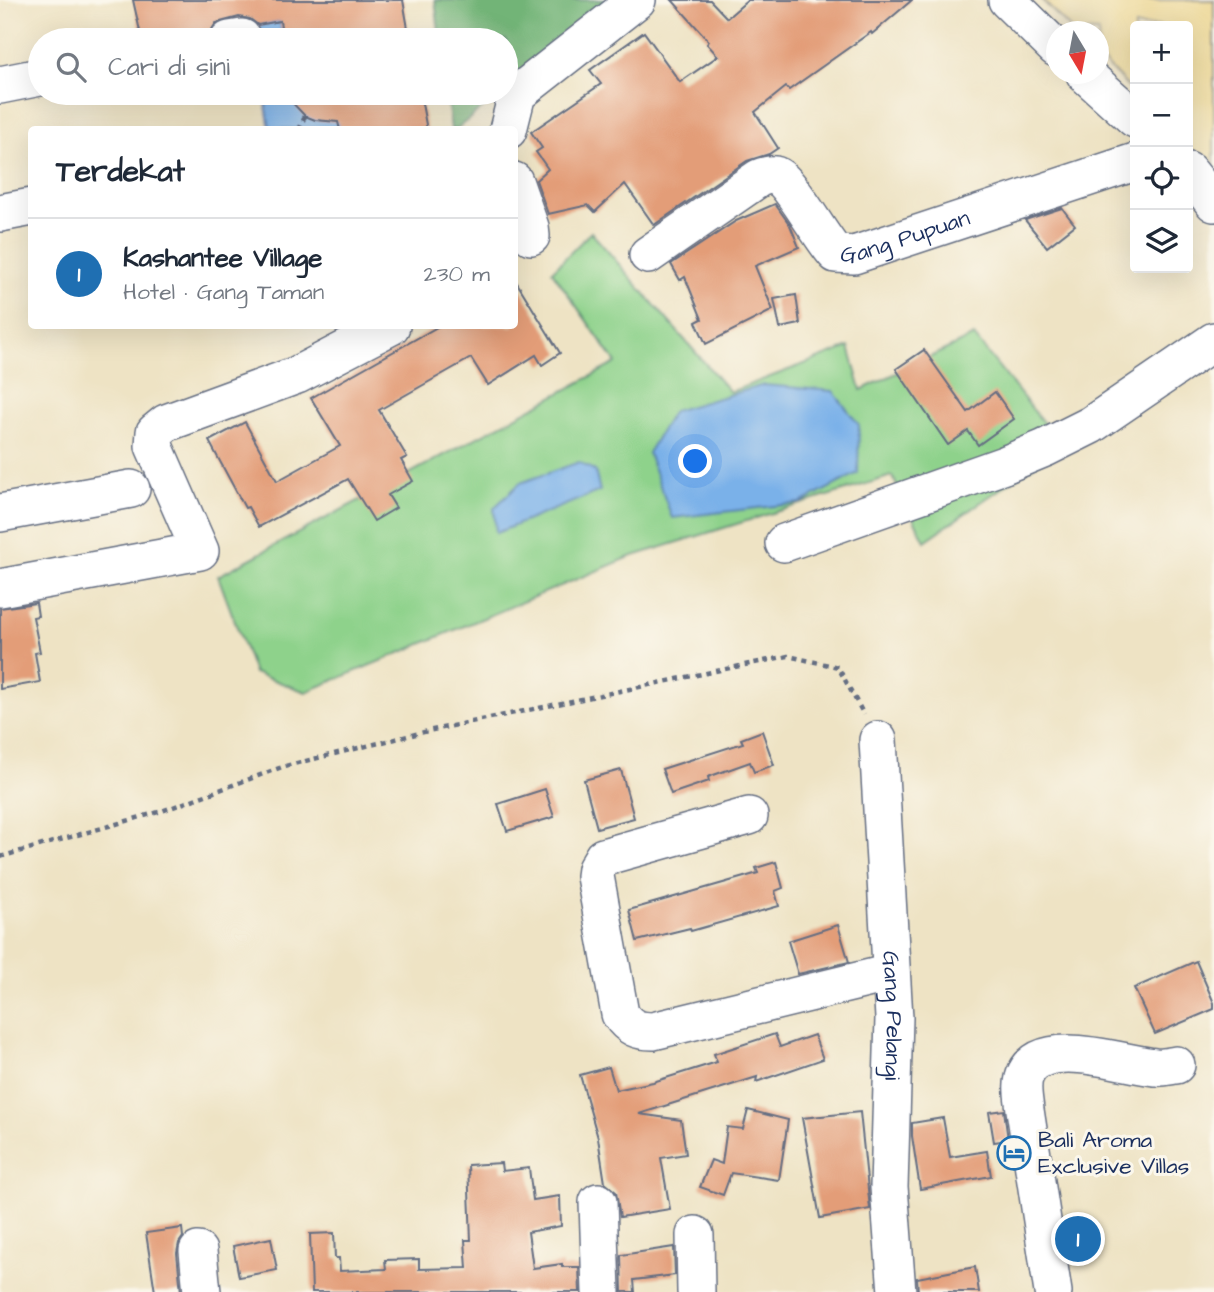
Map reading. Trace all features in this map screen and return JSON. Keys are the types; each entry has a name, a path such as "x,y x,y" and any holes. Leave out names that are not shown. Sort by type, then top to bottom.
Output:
{"street":[{"path":"518,93 637,0"},
{"path":"1007,0 1046,38"},
{"path":"0,85 28,80"},
{"path":"1095,84 1130,115"},
{"path":"510,126 515,105"},
{"name":"Gang Pupuan","path":"648,255 759,178 775,174 786,181 836,254 854,255 1130,164"},
{"path":"1193,177 1214,202"},
{"path":"518,193 530,228 524,248"},
{"path":"0,213 28,208"},
{"path":"0,588 200,551 154,446 155,432 166,423 297,375 385,329"},
{"path":"784,543 1045,448 1091,425 1214,341"},
{"path":"0,513 131,489"},
{"name":"Gang Pelangi","path":"878,740 894,1018 889,1187 897,1292"},
{"path":"749,816 603,857 595,876 620,1014 626,1023 634,1029 653,1031 891,972"},
{"path":"1053,1292 1025,1111 1025,1074 1032,1064 1065,1052 1158,1068 1176,1065"},
{"path":"598,1202 601,1292"},
{"path":"695,1235 696,1292"},
{"path":"198,1251 202,1292"}],"path":[{"path":"301,126 305,116"},
{"path":"0,857 162,811 285,766 428,731 789,656 838,667 878,740"}],"green space":[{"path":"435,0 621,0 518,81 518,28 438,28"},
{"path":"448,105 487,105 460,126 451,126"},
{"path":"591,232 730,392 849,347 861,390 974,336 1062,446 925,541 892,476 630,557 306,692 254,673 218,576 616,363 552,271"}],"sand":[{"path":"1042,0 1214,0 1214,172 1193,151 1193,21 1130,21 1130,89 1109,67 1109,21 1063,21"}],"water":[{"path":"280,21 281,28 252,28"},
{"path":"266,105 303,105 338,118 339,126 270,126"},
{"path":"764,385 833,391 859,425 858,473 801,503 672,518 648,453 673,411"},
{"path":"579,462 595,471 600,491 496,533 494,508 520,483"}],"building":[{"path":"133,0 403,0 408,28 281,28 280,21 258,25 250,19 239,17 216,23 213,28 139,28"},
{"path":"672,0 710,0 727,18 748,0 912,0 872,34 871,32 789,90 786,87 755,112 778,148 747,161 654,225 625,184 595,212 588,205 548,214 536,180 548,169 536,152 542,148 531,132 601,84 590,70 644,32 680,82 718,56 707,44 709,41"},
{"path":"294,105 422,105 426,126 339,126 338,122 315,120 305,116"},
{"path":"775,204 790,225 799,247 755,266 773,310 706,344 696,322 702,319 685,277 680,280 671,264 736,221"},
{"path":"1062,208 1075,225 1047,247 1025,220"},
{"path":"518,285 560,353 542,365 536,355 488,385 471,358 379,410 407,457 401,460 413,481 388,495 396,508 374,521 348,479 259,527 248,507 245,508 209,441 245,422 277,481 340,446 311,398 434,329 518,329"},
{"path":"796,295 800,324 780,328 774,299"},
{"path":"924,350 968,412 995,392 1014,419 978,445 968,431 948,445 896,369"},
{"path":"36,603 38,616 33,617 40,652 35,653 40,682 0,689 0,608"},
{"path":"762,731 774,765 754,772 750,762 708,777 709,781 671,794 662,769 743,743 741,739"},
{"path":"621,770 634,818 597,828 584,780"},
{"path":"545,789 554,817 507,831 498,804"},
{"path":"776,862 783,888 775,891 779,906 691,931 690,928 637,941 629,910 758,873 756,868"},
{"path":"838,925 849,962 798,974 788,941"},
{"path":"1196,961 1214,1003 1214,1009 1155,1034 1134,988"},
{"path":"775,1034 780,1047 814,1035 823,1059 756,1082 757,1077 639,1114 681,1120 686,1154 661,1158 670,1209 620,1217 616,1192 605,1183 598,1138 580,1075 609,1067 616,1090 653,1082 717,1062 714,1054"},
{"path":"748,1110 788,1120 779,1180 731,1173 723,1195 700,1187 711,1160 722,1164 727,1127 743,1129"},
{"path":"1004,1110 1008,1140 994,1142 989,1112"},
{"path":"860,1112 870,1209 820,1218 802,1118"},
{"path":"943,1118 950,1157 987,1151 991,1176 920,1189 912,1123"},
{"path":"501,1163 502,1171 529,1168 533,1200 560,1196 561,1226 528,1232 533,1268 562,1264 562,1267 579,1267 580,1292 312,1292 310,1234 334,1233 335,1258 339,1258 340,1271 386,1269 385,1260 419,1259 419,1269 467,1268 465,1240 471,1240 468,1165"},
{"path":"182,1228 183,1237 177,1253 181,1292 155,1292 146,1233"},
{"path":"271,1238 277,1270 239,1277 233,1246"},
{"path":"674,1247 675,1275 634,1280 635,1292 622,1292 621,1255"},
{"path":"975,1267 979,1292 918,1292 917,1278"}],"place":[{"name":"Bali Aroma Exclusive Villas","path":"1014,1153"},
{"name":"Kashantee Village","path":"1078,1239"}]}
